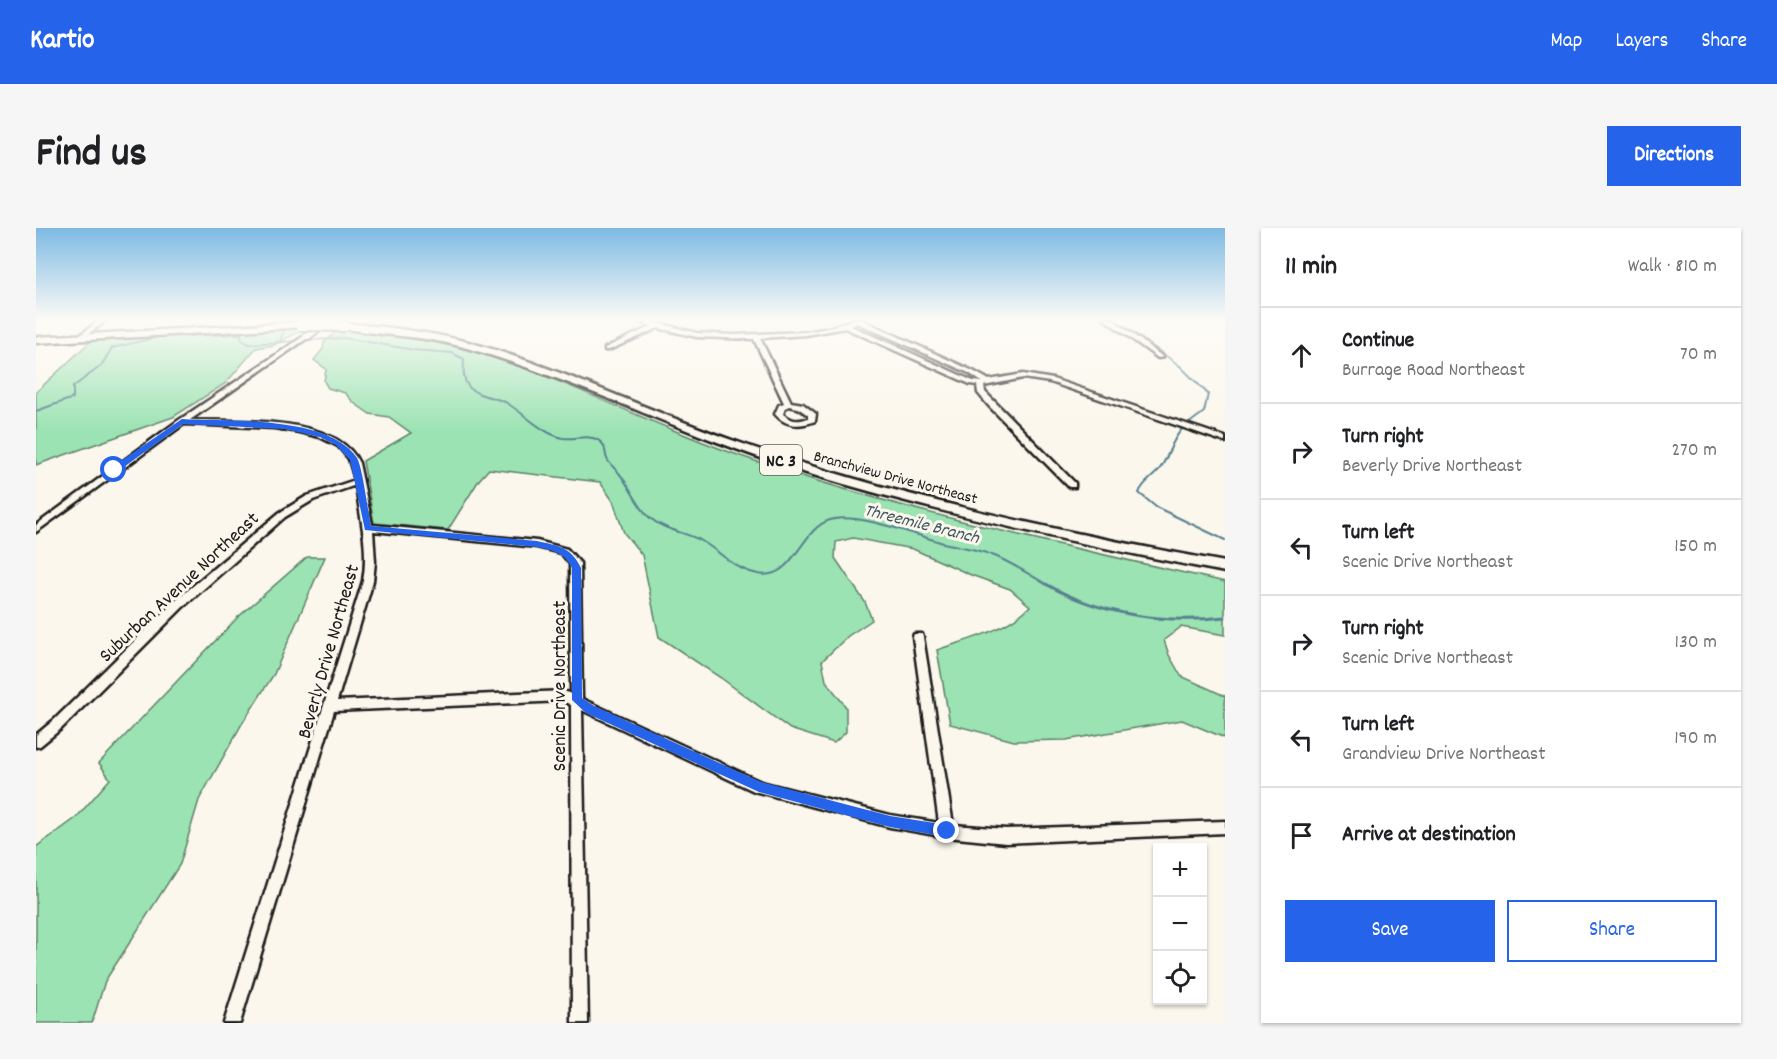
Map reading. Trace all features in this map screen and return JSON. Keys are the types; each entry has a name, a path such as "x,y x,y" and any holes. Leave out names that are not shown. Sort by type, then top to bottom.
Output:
{"main road":[{"name":"Branchview Drive Northeast","path":"501,356 696,432 871,488 1074,538 1225,567"}],"street":[{"path":"36,530 182,422 278,356"},
{"path":"765,356 788,404"},
{"path":"913,356 972,383 1023,376 1051,380 1225,440"},
{"path":"937,356 971,372 984,383"},
{"path":"984,383 982,393 1072,485"},
{"name":"Beverly Drive Northeast","path":"182,422 285,427 323,435 338,444 354,460 368,528 371,568 331,706 232,1023"},
{"name":"Suburban Avenue Northeast","path":"36,742 58,724 178,605 282,514 310,498 359,481"},
{"name":"Scenic Drive Northeast","path":"368,528 537,544 554,548 571,557 576,568 580,1023"},
{"path":"918,637 947,831"},
{"path":"331,706 564,696 577,700 590,710 759,787 890,822 947,831 1006,836 1225,827"}],"green space":[{"path":"75,356 249,356 226,383 173,417 36,465 36,392"},
{"path":"317,356 489,356 551,379 704,443 795,474 978,525 1225,582 1225,635 1181,627 1164,640 1169,655 1181,676 1225,696 1225,738 1182,720 1066,740 1014,741 950,724 937,650 998,628 1010,622 1030,606 1010,589 971,575 913,549 853,538 836,542 835,558 865,602 872,620 848,636 822,661 826,681 846,707 846,732 834,743 790,729 721,678 659,637 642,555 624,533 613,501 600,482 489,469 479,480 448,530 374,523 363,461 411,433 389,417 370,414 354,403 345,393 328,388 324,381 326,369 314,360"},
{"path":"307,557 325,557 274,674 243,722 199,800 180,864 105,981 92,1023 36,1023 36,847 76,818 110,779 99,763 237,618"}],"waterway":[{"name":"Threemile Branch","path":"36,411 73,398 73,387 101,366 107,356"},
{"name":"Threemile Branch","path":"458,356 464,359 465,380 471,389 505,402 555,436 589,437 598,440 604,446 608,461 623,478 641,508 650,518 661,525 700,540 746,571 767,575 778,571 787,564 819,525 841,518 869,521 990,554 1049,586"},
{"path":"1166,356 1180,366 1208,394 1204,412 1188,424"},
{"path":"1183,428 1161,467 1143,485 1139,493 1156,507 1225,540"},
{"name":"Threemile Branch","path":"1046,584 1088,603 1133,615 1179,619 1225,617"}],"route":[{"path":"114,470 182,422 265,425 323,435 338,444 354,460 368,528 537,544 564,551 571,557 576,568 577,700 590,710 759,787 890,822 947,831"}]}
